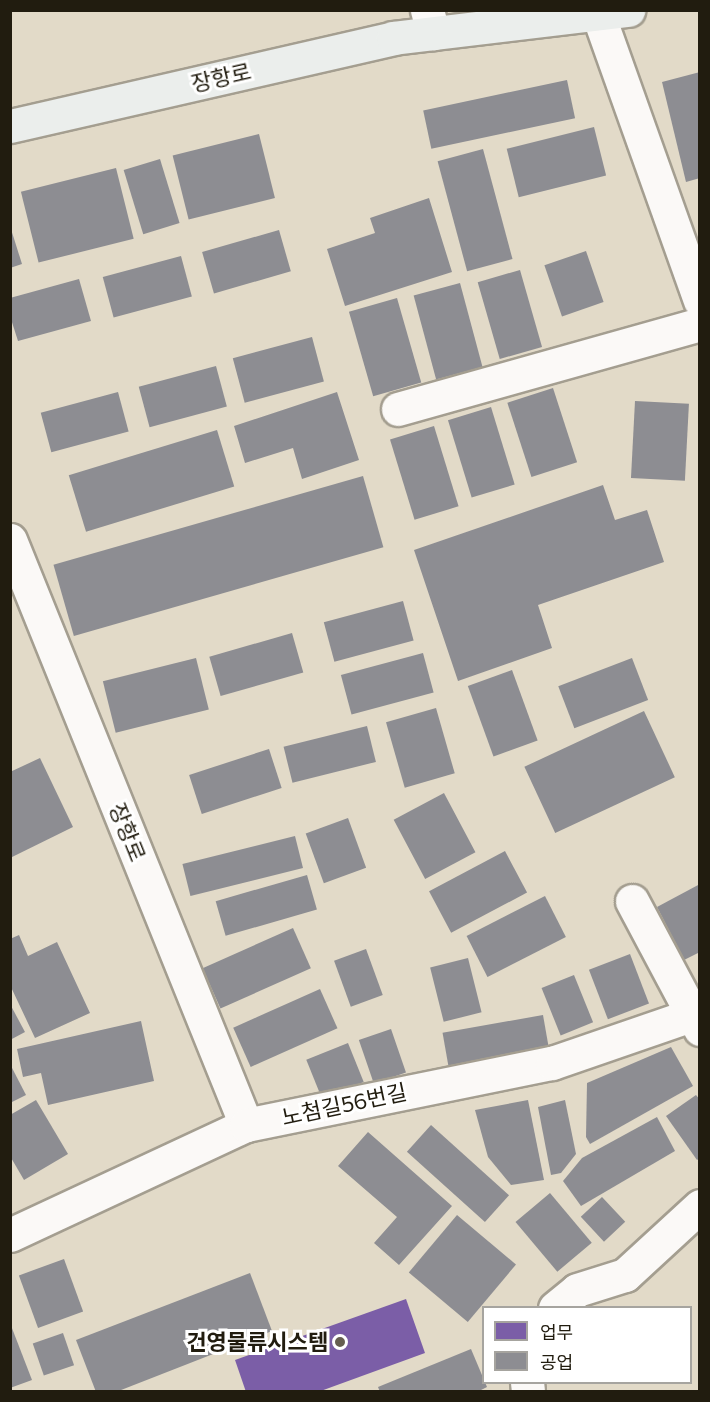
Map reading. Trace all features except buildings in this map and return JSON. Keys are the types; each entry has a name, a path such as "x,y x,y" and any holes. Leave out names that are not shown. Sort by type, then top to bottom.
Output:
{"main road":[{"name":"장항로","path":"10,126 393,38 430,22 613,12"}],"street":[{"name":"장항로","path":"613,12 699,300"},
{"path":"398,409 699,324"},
{"name":"장항로","path":"10,540 246,1125"},
{"name":"노첨길56번길","path":"10,1235 246,1125 552,1063 697,1019 632,901"},
{"path":"558,1306 578,1290 625,1275 699,1206"}],"place":[{"name":"건영물류시스템","path":"340,1342"}]}
